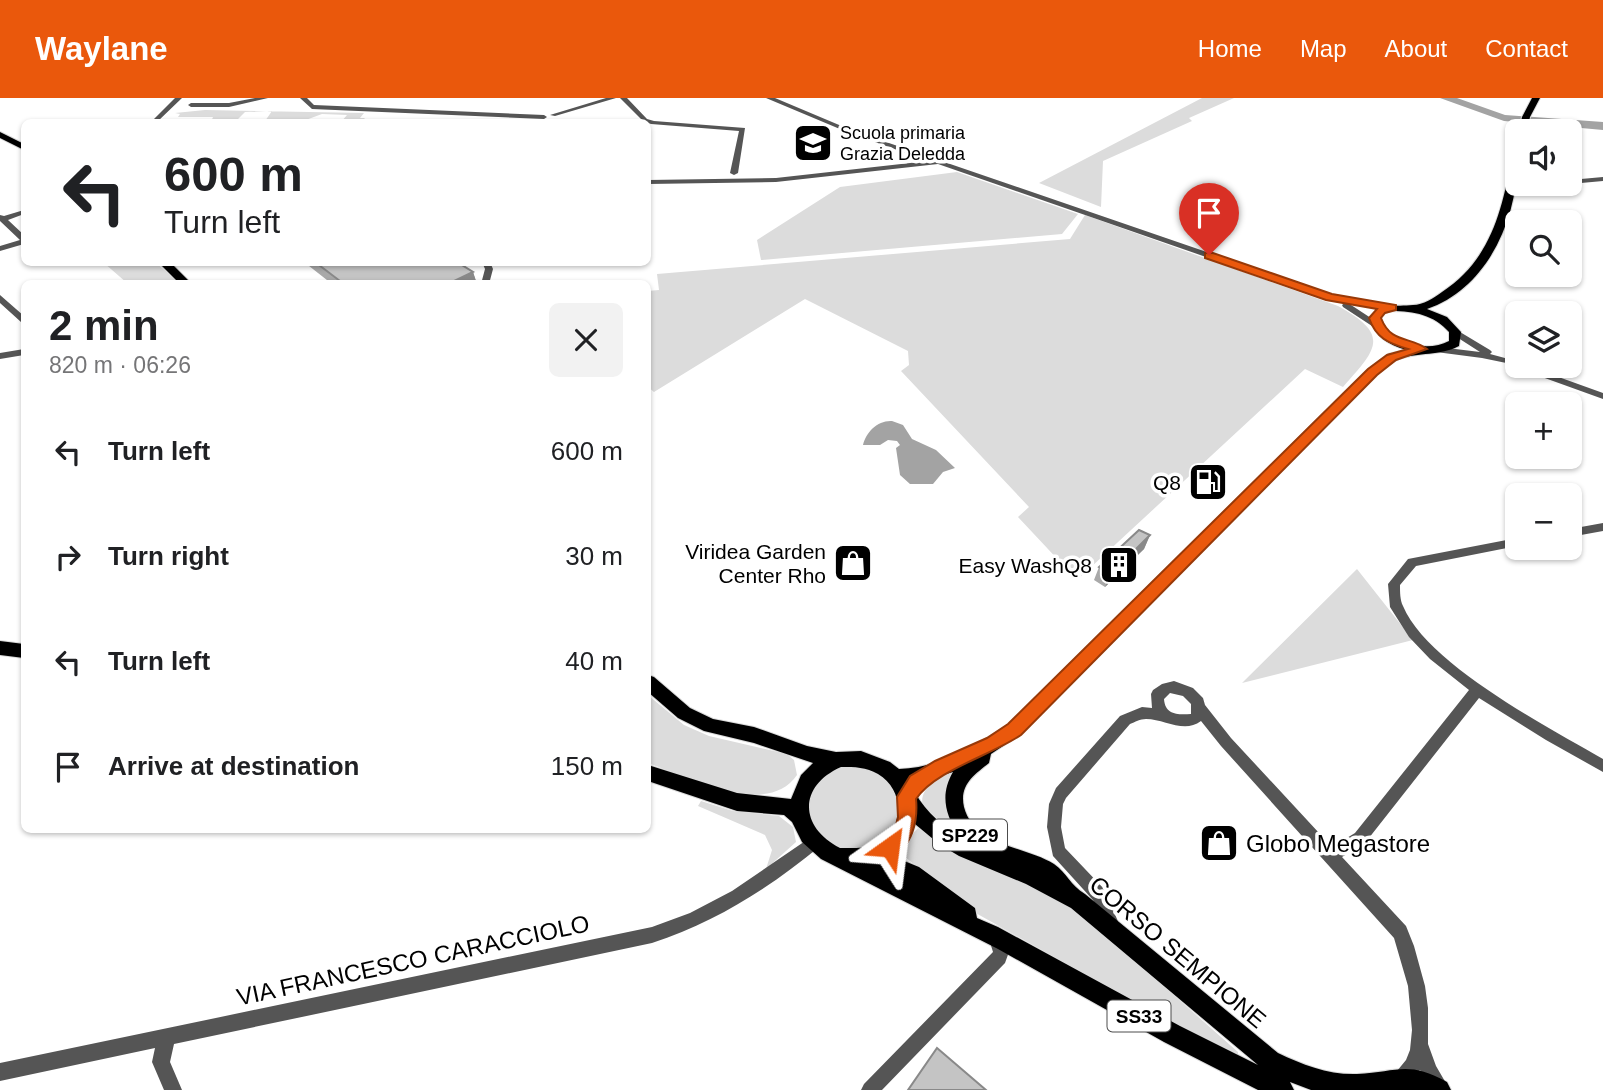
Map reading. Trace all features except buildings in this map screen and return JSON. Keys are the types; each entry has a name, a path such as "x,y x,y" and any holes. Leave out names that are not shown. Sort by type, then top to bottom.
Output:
{"main road":[{"path":"1527,119 1536,98"},
{"path":"0,135 21,146"},
{"path":"1377,327 1378,313 1392,308 1412,309 1434,303 1452,293 1484,256 1499,231 1510,196"},
{"path":"167,266 183,280"},
{"path":"1439,350 1455,343 1447,308 1452,293"},
{"path":"1412,309 1451,328"},
{"name":"SP229","path":"1377,327 1395,341 1421,349 1439,350"},
{"name":"SP229","path":"1373,372 1384,350 1383,338 1377,327"},
{"name":"SP229","path":"895,777 914,777 942,767 994,744 1015,729 1373,372 1392,357 1421,349"},
{"path":"0,648 21,651"},
{"path":"651,684 696,720 710,726 754,734 807,754 835,760 867,760 882,767 895,777 907,800 908,817 900,836 890,847 870,857 841,857 814,842 799,816 788,807 728,799 651,774"},
{"path":"784,744 803,758 805,784 799,816"},
{"name":"SP229","path":"994,744 986,755 960,775 955,784 953,795 956,813 965,831 979,842 1048,872 1066,892"},
{"path":"761,803 785,800 821,767 835,760"},
{"path":"907,800 917,782 942,767"},
{"name":"CORSO SEMPIONE","path":"907,800 922,821 939,835 1066,892 1270,1061 1306,1077 1345,1086 1392,1083"},
{"name":"SS33","path":"841,857 1282,1090"},
{"name":"SS33","path":"870,857 896,866 927,882 997,939"},
{"path":"1392,1083 1417,1078 1440,1090"}],"street":[{"path":"163,113 173,107 239,103 265,98"},
{"path":"304,100 312,107 548,118 612,98"},
{"path":"623,98 644,119"},
{"path":"769,98 849,131 1330,298 1354,309 1377,327"},
{"path":"157,119 177,100 189,105 206,99 210,102 239,103"},
{"path":"472,119 477,113"},
{"path":"651,122 743,129 734,173"},
{"path":"918,153 923,162"},
{"path":"651,175 778,173 894,159 901,165"},
{"path":"651,181 776,180 923,162 939,162 969,171"},
{"path":"1582,181 1603,179"},
{"path":"21,213 2,218 21,237"},
{"path":"0,249 21,241"},
{"path":"0,298 21,317"},
{"path":"1330,298 1392,308"},
{"path":"1451,328 1483,351 1505,360"},
{"path":"1439,350 1482,355 1505,362"},
{"path":"0,356 21,352"},
{"path":"1553,378 1603,396"},
{"path":"1582,531 1603,527"},
{"path":"1505,544 1412,562 1394,584 1398,610 1419,639 1477,690 1603,766"},
{"path":"1164,715 1156,698 1158,694 1167,688 1188,692 1226,742 1388,916 1409,949 1417,988 1420,1040 1429,1071 1440,1090"},
{"path":"1332,855 1360,838 1477,690"},
{"path":"1184,722 1195,719 1199,708"},
{"path":"1114,930 1100,895 1058,850 1054,836 1056,804 1065,788 1125,720 1138,713 1164,715 1207,728 1226,742"},
{"name":"VIA FRANCESCO CARACCIOLO","path":"0,1072 652,936 697,919 740,895 790,863 814,842"},
{"path":"870,1090 999,957 1002,949 997,939"},
{"path":"167,1036 161,1062 173,1090"},
{"path":"1392,1083 1413,1069 1420,1040"}],"shaded area":[{"path":"1202,98 1234,98 1189,118 1192,121 1103,161 1101,207 1039,183"},
{"path":"205,110 267,111 245,112 238,119 178,117 180,114 175,113"},
{"path":"272,111 364,113 360,118 365,118 344,119 347,115 322,114 308,119 266,119"},
{"path":"957,172 1078,214 1062,234 761,260 757,240 840,187"},
{"path":"1085,215 1338,306 1366,326 1372,334 1373,343 1364,362 1343,387 1305,369 1077,580 1018,517 1029,507 901,371 909,365 908,351 805,299 654,392 651,390 651,291 659,290 657,274 1070,239"},
{"path":"107,266 160,266 176,280 124,280"},
{"path":"892,421 903,425 912,439 936,450 955,468 943,472 933,484 910,484 900,475 896,448 900,445 897,441 863,445 873,428 882,422"},
{"path":"1357,569 1413,640 1242,683"},
{"path":"651,698 684,725 709,736 787,754 794,760 797,775 784,788 767,794 726,791 651,764"},
{"path":"838,767 874,770 889,781 894,789 900,817 888,839 875,847 846,849 832,844 811,822 808,806 812,787 821,777"},
{"path":"954,768 947,786 946,802 950,818 959,835 933,821 924,810 922,802 927,788"},
{"path":"701,801 733,811 779,816 793,827 796,842 766,869 772,850 765,835 698,806"},
{"path":"918,828 952,851 1039,887 1073,906 1238,1052 1238,1060 965,907 898,851"}],"waterway":[{"path":"1446,98 1504,118 1603,126"}],"place":[{"name":"Scuola primaria Grazia Deledda","path":"813,143"},
{"name":"Q8","path":"1208,482"},
{"name":"Viridea Garden Center Rho","path":"853,563"},
{"name":"Easy WashQ8","path":"1119,565"},
{"name":"Globo Megastore","path":"1219,843"}],"route":[{"path":"890,847 904,830 908,817 906,797 917,782 942,767 994,744 1015,729 1373,372 1392,357 1421,349 1408,347 1388,338 1375,324 1378,313 1392,308 1330,298 1209,255"}]}
